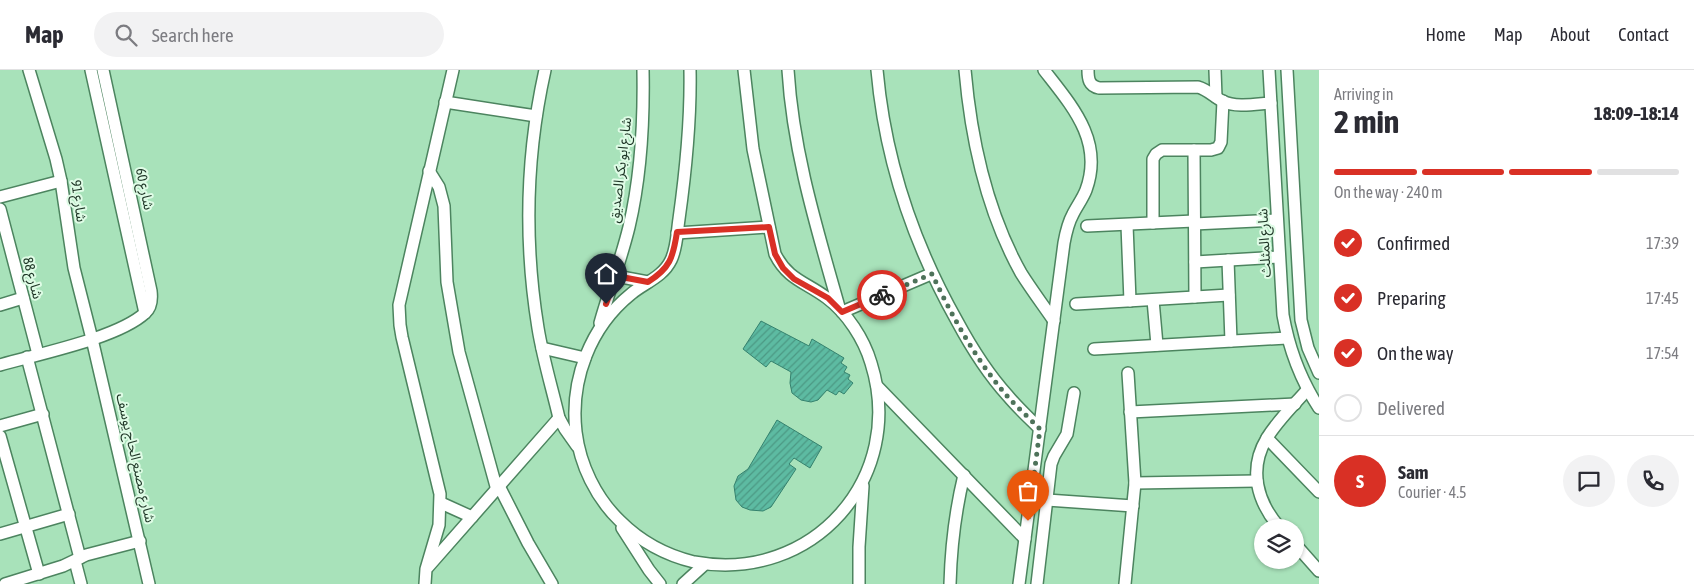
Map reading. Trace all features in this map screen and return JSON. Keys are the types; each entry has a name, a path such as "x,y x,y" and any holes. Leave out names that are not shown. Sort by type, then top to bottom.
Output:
{"street":[{"name":"شارع 91","path":"29,70 61,181 74,268 92,339"},
{"name":"شارع 60","path":"91,70 145,312"},
{"name":"شارع 60","path":"103,70 152,291 150,306 145,312"},
{"path":"425,584 426,569 438,525 441,503 439,484 402,337 399,314 400,296 453,70"},
{"path":"545,70 531,152 528,211 534,294 542,348 559,418 568,434 580,449"},
{"name":"شارع ابو بكر الصديق","path":"599,330 616,276 635,194 642,128 643,70"},
{"path":"690,70 688,142 674,250 670,262 661,273 618,306 599,330 585,358 578,380 575,403 576,434 590,479 606,505 627,528 652,546 680,558 705,564 726,566 772,560 800,548 837,520 864,482 875,453 880,407 871,362 865,347 853,327 828,298 794,279 783,268 775,254 752,149 744,70"},
{"path":"788,70 793,120 803,174 841,311"},
{"path":"877,70 882,116 895,174 912,227 932,274 965,336 985,366 1007,396 1040,429"},
{"path":"965,70 970,114 977,151 998,222 1022,274 1054,320"},
{"path":"1019,584 1066,233 1072,216 1086,190 1091,159 1088,138 1079,117 1044,70"},
{"path":"1088,70 1089,80 1095,87 1198,87 1219,99 1238,104 1271,103"},
{"path":"1153,223 1153,160 1156,154 1162,150 1214,150 1220,145 1216,70"},
{"name":"شارع المثلث","path":"1269,70 1283,315 1295,365 1319,408"},
{"path":"1287,70 1301,320 1308,348 1319,374"},
{"path":"445,102 536,116"},
{"path":"1194,150 1195,297"},
{"path":"429,171 439,187 444,206 447,282 459,352 498,488 552,584"},
{"path":"0,197 61,181"},
{"name":"شارع 88","path":"0,209 23,298 43,414 69,514 81,584"},
{"path":"1087,226 1277,220"},
{"path":"1127,224 1130,301"},
{"path":"677,232 769,227"},
{"path":"1195,262 1279,257"},
{"path":"1228,260 1231,341"},
{"path":"841,311 932,274"},
{"path":"616,276 648,282"},
{"path":"1076,304 1229,295"},
{"path":"0,305 23,298"},
{"path":"1153,300 1157,345"},
{"path":"0,365 92,339 128,324 145,312"},
{"path":"1094,349 1287,338"},
{"name":"شارع مصنع الحاج يوسف","path":"92,339 150,584"},
{"path":"542,348 585,358"},
{"path":"1125,584 1135,483 1128,373"},
{"path":"877,386 1025,539"},
{"path":"1272,519 1260,499 1257,466 1260,452 1267,438 1308,390"},
{"path":"1037,584 1052,464 1054,456 1068,434 1074,393"},
{"path":"1130,412 1295,404"},
{"path":"0,426 43,414"},
{"path":"426,569 559,418"},
{"path":"0,436 26,527 36,578"},
{"path":"1267,438 1319,492"},
{"path":"950,584 953,529 964,475"},
{"path":"1135,483 1257,481"},
{"path":"858,584 859,539 864,482"},
{"path":"1047,500 1134,506"},
{"path":"441,503 472,518"},
{"path":"0,534 69,514"},
{"path":"616,517 634,549 660,584"},
{"path":"5,584 36,578 91,553 140,541"},
{"path":"1304,554 1319,571"},
{"path":"683,584 705,564"}],"building":[{"path":"761,321 809,346 812,339 844,358 841,363 847,367 844,372 850,375 848,379 853,383 844,394 839,391 836,395 827,390 818,400 811,402 801,400 792,393 790,383 791,372 771,361 766,367 743,349"},
{"path":"777,420 822,447 810,468 794,458 789,464 796,469 771,507 763,511 750,510 742,507 736,500 734,486 738,476 748,469"}],"way so far":[{"path":"882,295 932,274 941,294 974,351 1007,396 1040,429 1028,521"}],"route":[{"path":"606,304 616,276 648,282 661,273 670,262 677,232 769,227 775,254 783,268 794,279 828,298 842,312 882,295"}]}
